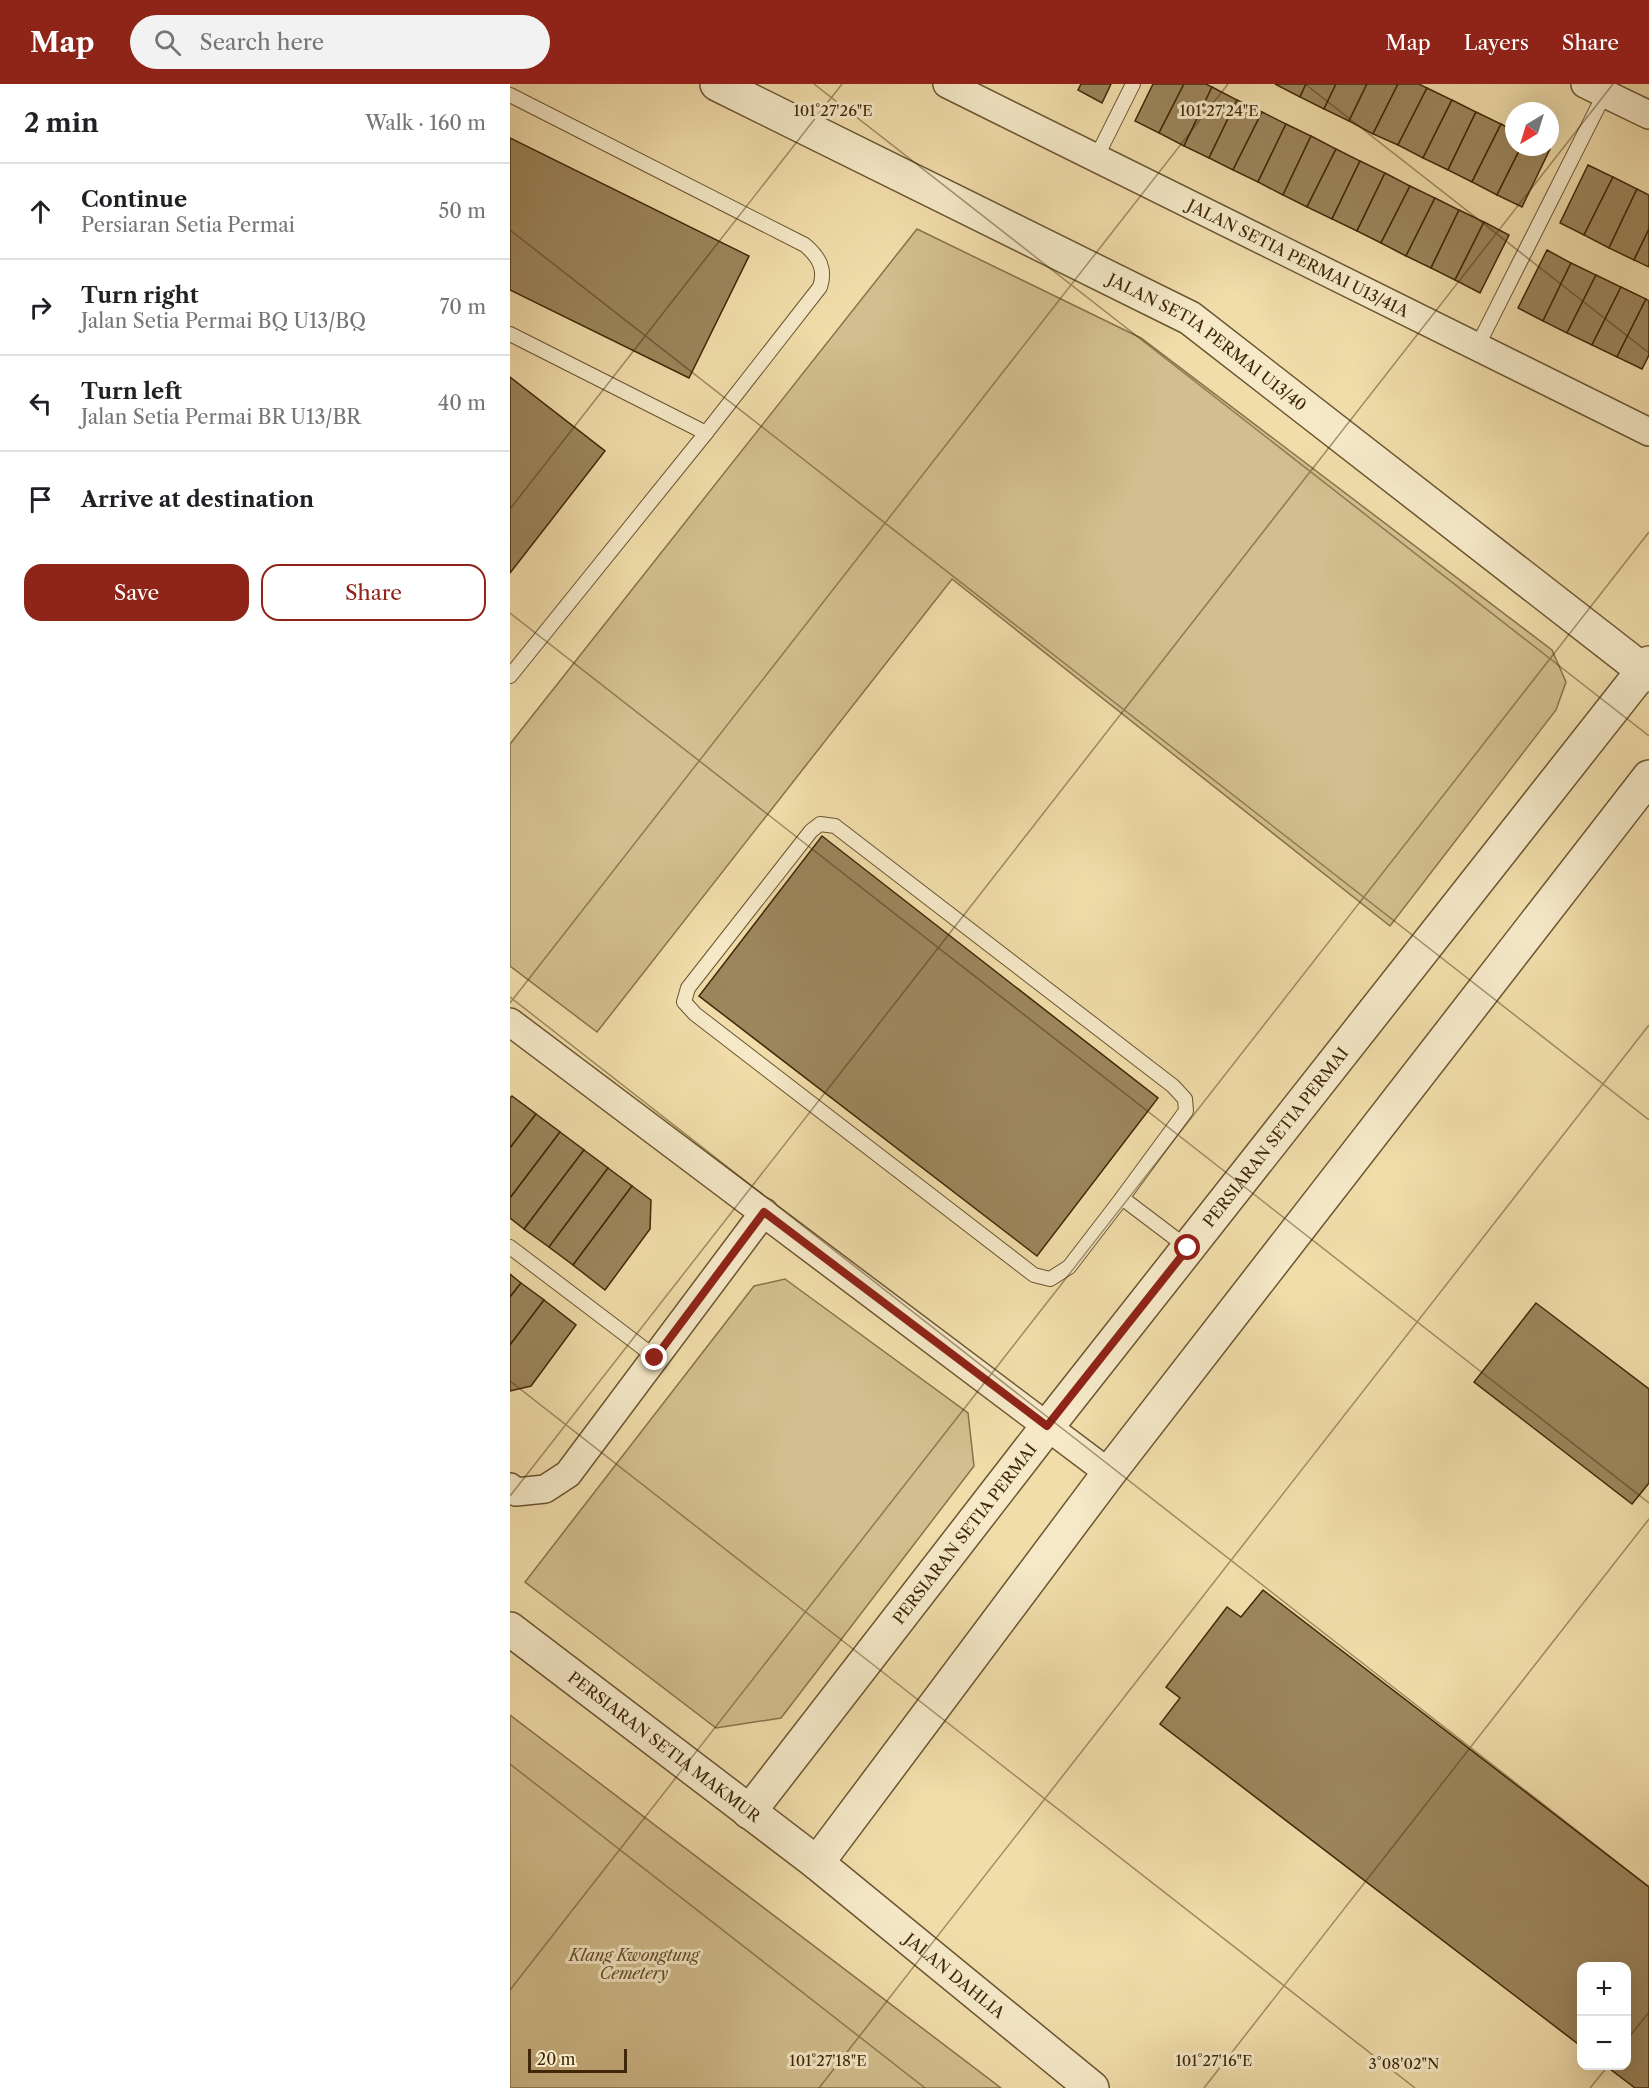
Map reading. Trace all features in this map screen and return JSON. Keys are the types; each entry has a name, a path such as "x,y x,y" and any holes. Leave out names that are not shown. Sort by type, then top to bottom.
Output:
{"street":[{"name":"JALAN SETIA PERMAI U13/40","path":"717,84 1190,318 1647,669"},
{"name":"JALAN SETIA PERMAI U13/41A","path":"947,84 1649,432"},
{"path":"1600,87 1649,116"},
{"name":"PERSIARAN SETIA PERMAI","path":"749,1812 1047,1426 1647,669"},
{"path":"817,1863 1109,1473 1649,777"},
{"path":"510,1022 1109,1473"},
{"path":"510,1487 516,1492 545,1489 568,1474 764,1212"},
{"name":"PERSIARAN SETIA MAKMUR","path":"510,1629 817,1863"},
{"name":"JALAN DAHLIA","path":"817,1863 1092,2088"}],"lane":[{"path":"1096,158 1133,84"},
{"path":"1477,347 1600,87"},
{"path":"510,95 805,245 816,255 823,277 820,287 706,433 510,676"},
{"path":"510,334 706,433"},
{"path":"820,824 835,826 1173,1086 1185,1099 1186,1111 1122,1198 1069,1267 1050,1279 1034,1275 695,1014 684,1002 688,988 811,831 820,824"},
{"path":"1122,1198 1188,1248"},
{"path":"510,1247 655,1358"}],"green space":[{"path":"917,229 1141,338 1552,650 1566,682 1556,710 1390,926 952,579 597,1032 510,966 510,744"},
{"path":"785,1279 968,1413 974,1466 781,1718 716,1728 525,1582 754,1286"},
{"name":"Klang Kwongtung Cemetery","path":"510,1715 1001,2088 510,2088"}],"building":[{"path":"1081,84 1111,84 1102,103 1078,90"},
{"path":"1153,84 1184,84 1159,133 1135,121"},
{"path":"1184,84 1206,84 1212,87 1184,146 1159,133"},
{"path":"1275,84 1306,84 1300,97"},
{"path":"1306,84 1336,84 1324,109 1300,97"},
{"path":"1336,84 1367,84 1349,121 1324,109"},
{"path":"1367,84 1398,84 1373,134 1349,121"},
{"path":"1398,84 1419,84 1427,88 1398,145 1373,134"},
{"path":"1212,87 1237,100 1209,158 1184,146"},
{"path":"1427,88 1452,100 1423,158 1398,145"},
{"path":"1237,100 1262,112 1233,170 1209,158"},
{"path":"1452,100 1476,112 1448,170 1423,158"},
{"path":"1262,112 1286,124 1258,182 1233,170"},
{"path":"1476,112 1501,124 1472,182 1448,170"},
{"path":"1286,124 1311,136 1283,195 1258,182"},
{"path":"1501,124 1505,126 1505,156 1516,156 1497,195 1472,182"},
{"path":"1311,136 1336,149 1307,207 1283,195"},
{"path":"510,138 749,256 689,378 510,290"},
{"path":"1336,149 1360,161 1332,219 1307,207"},
{"path":"1516,156 1547,156 1522,207 1497,195"},
{"path":"1360,161 1385,173 1357,231 1332,219"},
{"path":"1588,165 1613,177 1584,235 1560,223"},
{"path":"1385,173 1410,186 1381,243 1357,231"},
{"path":"1613,177 1637,189 1609,248 1584,235"},
{"path":"1410,186 1435,198 1406,256 1381,243"},
{"path":"1637,189 1649,195 1649,229 1634,260 1609,248"},
{"path":"1435,198 1459,210 1431,268 1406,256"},
{"path":"1459,210 1484,222 1455,280 1431,268"},
{"path":"1484,222 1509,235 1480,293 1455,280"},
{"path":"1649,229 1649,267 1634,260"},
{"path":"1547,250 1571,263 1543,321 1518,308"},
{"path":"1571,263 1596,275 1567,333 1543,321"},
{"path":"1596,275 1621,287 1592,345 1567,333"},
{"path":"1621,287 1646,299 1617,357 1592,345"},
{"path":"1646,299 1649,301 1649,355 1642,369 1617,357"},
{"path":"510,377 605,451 510,573"},
{"path":"822,836 1158,1098 1037,1256 699,996"},
{"path":"512,1096 536,1114 510,1148 510,1098"},
{"path":"536,1114 560,1132 510,1198 510,1148"},
{"path":"560,1132 584,1150 524,1229 510,1218 510,1198"},
{"path":"584,1150 608,1168 549,1247 524,1229"},
{"path":"608,1168 632,1186 573,1265 549,1247"},
{"path":"632,1186 651,1200 650,1229 605,1290 573,1265"},
{"path":"510,1274 521,1283 510,1297"},
{"path":"521,1283 544,1300 510,1345 510,1297"},
{"path":"544,1300 576,1325 531,1386 510,1391 510,1345"},
{"path":"1536,1303 1649,1389 1649,1483 1632,1504 1474,1382"},
{"path":"1263,1590 1649,1887 1649,2088 1635,2088 1611,2070 1631,2070 1631,1962 1577,1962 1577,2043 1160,1724 1180,1698 1166,1687 1227,1607 1241,1617"}],"route":[{"path":"655,1358 764,1212 1047,1426 1188,1248"}]}
